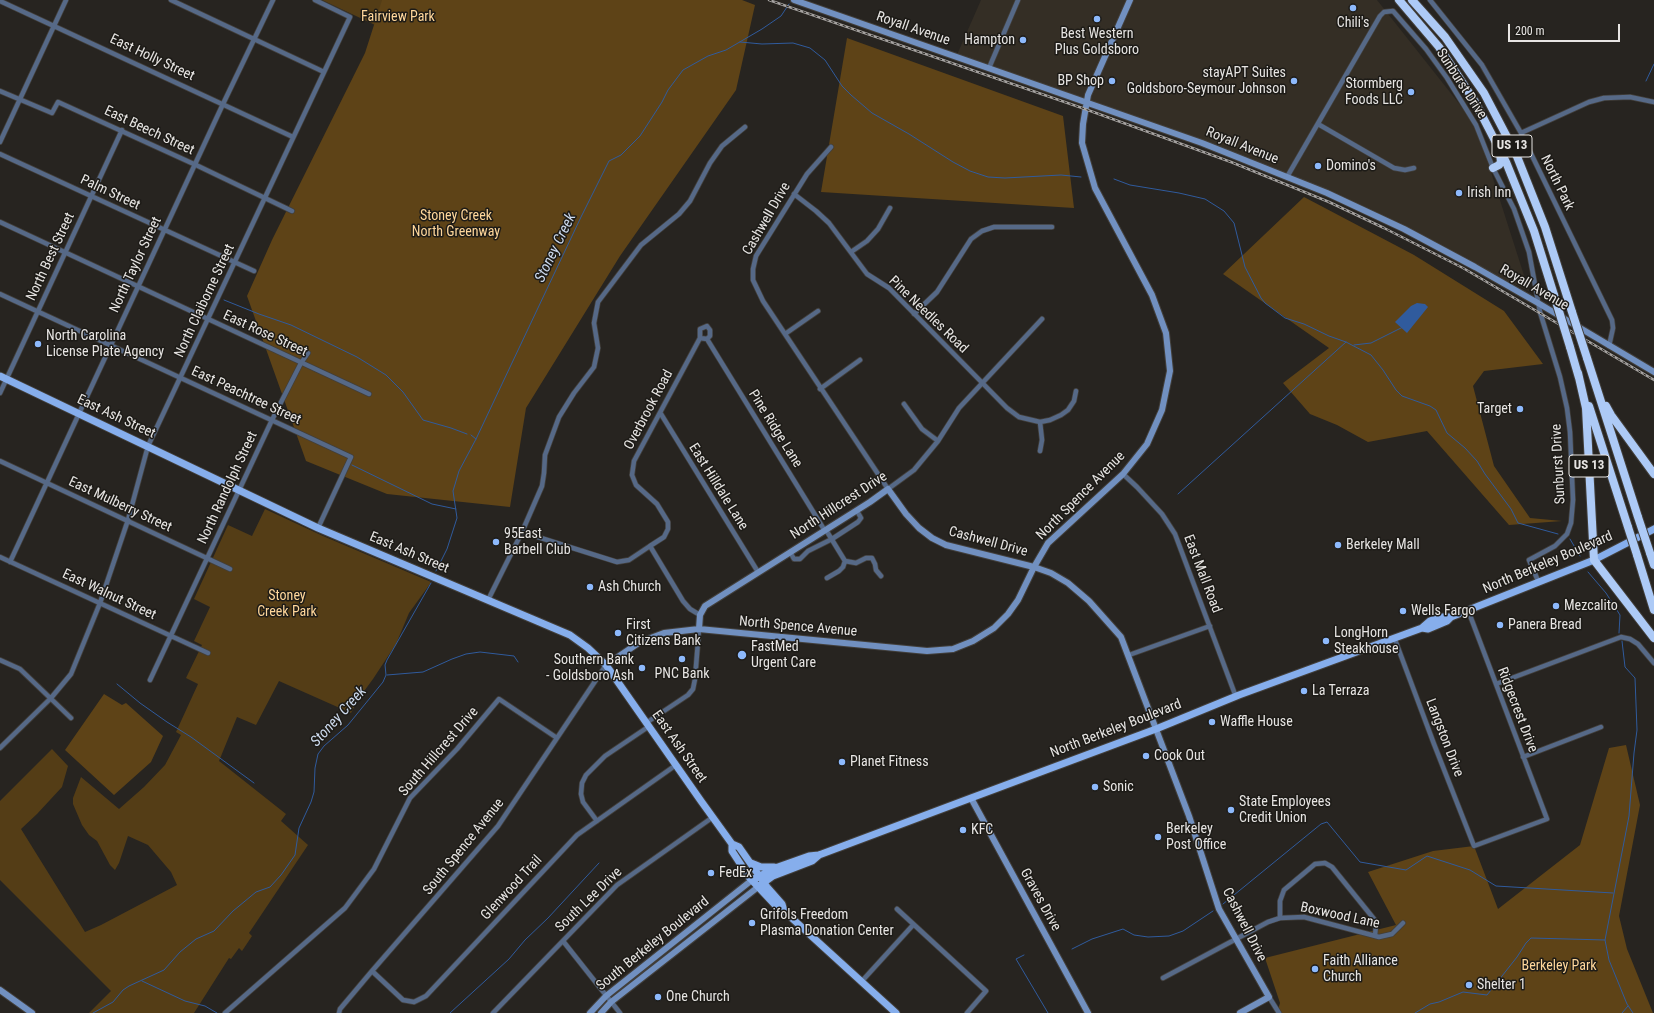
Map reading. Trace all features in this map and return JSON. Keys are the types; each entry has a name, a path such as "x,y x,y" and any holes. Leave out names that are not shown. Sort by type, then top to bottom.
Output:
{"highway":[{"name":"US 13","path":"1399,0 1439,47 1475,102 1510,172 1534,231 1578,373 1586,408 1594,560"},
{"name":"US 13","path":"1412,0 1445,37 1484,93 1516,154 1545,227 1597,388 1611,415 1654,474"},
{"path":"1493,168 1501,162 1497,144"},
{"path":"1493,168 1505,167 1510,172"},
{"path":"1578,373 1654,610"},
{"path":"1597,388 1654,565"},
{"path":"1594,560 1654,638"}],"main road":[{"name":"East Ash Street","path":"3,378 240,489 318,528 570,635 588,648 606,665 732,844 739,847 748,861 755,878"},
{"name":"North Berkeley Boulevard","path":"755,878 778,867 809,856 819,855 1156,729 1394,637 1422,628 1428,629 1447,621 1451,617 1594,560 1654,529"},
{"name":"East Ash Street","path":"732,844 732,851 761,885 782,904 784,911 896,1013"},
{"name":"North Berkeley Boulevard","path":"761,885 773,876 812,861 819,855"},
{"path":"748,861 758,867 778,867"}],"street":[{"path":"0,142 66,0"},
{"path":"171,0 324,72"},
{"name":"North Taylor Street","path":"10,562 196,165 253,39 273,0"},
{"name":"North Claiborne Street","path":"0,748 51,698 72,674 100,603 128,520 148,446 209,320 350,17 315,0"},
{"name":"Royall Avenue","path":"794,0 1087,101 1202,143 1327,193 1404,229 1538,303 1654,372"},
{"path":"989,68 1018,0"},
{"name":"North Spence Avenue","path":"606,665 640,642 664,633 699,629 927,651 953,649 994,628 1008,614 1018,600 1034,567 1052,540 1123,474 1147,444 1162,410 1170,371 1166,333 1152,295 1095,188 1083,149 1083,124 1087,101 1094,80 1130,0"},
{"name":"North Park","path":"1430,0 1482,65 1521,133 1612,320 1613,328 1609,346"},
{"name":"East Holly Street","path":"0,1 293,137"},
{"name":"Sunburst Drive","path":"1287,177 1380,16 1384,12 1393,11 1426,49 1447,78 1476,125 1493,168 1516,214 1529,252 1538,303 1567,408 1570,432 1573,500 1571,523 1566,534 1555,546 1528,560 1539,583"},
{"name":"East Beech Street","path":"0,91 52,113 58,102 122,130 292,211"},
{"path":"1521,133 1589,102 1604,98 1630,97 1654,102"},
{"path":"1318,124 1394,168 1405,170 1414,168"},
{"path":"488,600 522,532 542,486 547,449 559,417 574,393 594,367 598,348 594,323 598,302 641,245 679,214 690,201 710,163 722,146 745,127"},
{"name":"North Best Street","path":"0,393 3,378 38,311 122,130"},
{"name":"Cashwell Drive","path":"831,147 807,174 756,256 753,269 757,291 820,389 888,489 919,528 932,538 946,545 1034,567 1051,573 1068,583 1089,601 1121,637 1189,816 1215,899 1279,1013"},
{"name":"Palm Street","path":"0,154 235,264 254,271"},
{"name":"Pine Needles Road","path":"794,194 816,211 829,224 867,274 889,288 1007,408 1019,418 1040,422"},
{"path":"851,252 867,241 890,208"},
{"name":"East Rose Street","path":"0,222 368,394"},
{"path":"914,314 937,292 971,239 982,231 994,227 1052,227"},
{"name":"East Peachtree Street","path":"0,294 352,457 318,528"},
{"path":"785,334 818,311"},
{"name":"North Hillcrest Drive","path":"700,615 705,606 825,531 914,470 938,441 959,408 1042,319"},
{"name":"Overbrook Road","path":"650,546 664,536 668,529 668,522 657,504 636,485 632,475 634,461 700,338 700,329 707,326 710,330 710,336 707,340"},
{"path":"700,338 707,340"},
{"name":"Pine Ridge Lane","path":"707,340 825,531"},
{"name":"North Randolph Street","path":"150,680 172,636 207,557 272,420 301,362 308,353"},
{"path":"820,389 860,360"},
{"path":"1040,451 1042,440 1040,422 1062,415 1068,410 1074,401 1076,391"},
{"path":"904,404 922,429 938,441"},
{"name":"East Hilldale Lane","path":"660,414 758,572"},
{"name":"East Mulberry Street","path":"0,461 230,569"},
{"name":"East Mall Road","path":"1123,474 1137,486 1162,514 1175,534 1236,697"},
{"path":"790,552 794,559 800,559 808,551 832,539 860,520 860,514 857,510"},
{"path":"825,531 827,538 832,539 845,561 843,567 839,571 827,578"},
{"path":"522,532 617,562 628,560 650,546 683,601 690,609 700,615 695,679 692,689 688,695 605,756 586,774 582,783 581,794 583,802 597,821"},
{"name":"East Walnut Street","path":"0,557 208,653"},
{"path":"845,561 856,563 866,558 872,558 876,570 881,576"},
{"name":"Ridgecrest Drive","path":"1468,610 1547,819"},
{"path":"1129,655 1210,626"},
{"name":"Langston Drive","path":"1394,637 1474,846 1547,819"},
{"path":"1496,684 1621,638 1630,639 1638,644 1654,663"},
{"path":"0,660 20,669 71,718"},
{"name":"South Spence Avenue","path":"339,1013 340,1009 498,826 606,665"},
{"name":"South Hillcrest Drive","path":"225,1013 344,908 374,869 410,798 457,749 499,699 557,738"},
{"path":"1523,758 1601,727"},
{"name":"Glenwood Trail","path":"372,972 403,1000 414,1002 426,996 577,835 676,765"},
{"name":"Graves Drive","path":"971,798 1088,1013"},
{"name":"South Lee Drive","path":"493,1013 618,885 713,817"},
{"path":"1280,918 1280,901 1284,890 1315,864 1325,863 1332,867 1374,919 1376,925 1375,936"},
{"name":"South Berkeley Boulevard","path":"590,1013 606,996 755,878"},
{"name":"South Berkeley Boulevard","path":"601,1013 611,1002 761,885"},
{"path":"897,910 986,991 967,1013"},
{"name":"Boxwood Lane","path":"1163,978 1237,940 1268,922 1280,918 1304,917 1375,936 1392,934 1403,923"},
{"path":"862,981 913,925"},
{"path":"562,941 620,1013"},
{"path":"0,990 32,1013"},
{"path":"1240,1013 1269,997"}],"shaded area":[{"path":"981,0 1377,0 1476,125 1529,291 1287,177 956,57"}],"green space":[{"name":"Fairview Park","path":"322,0 425,0 407,40"},
{"name":"Stoney Creek North Greenway","path":"382,0 742,0 755,5 736,90 620,256 526,408 510,507 387,494 306,461 247,296 272,240 365,53"},
{"path":"847,38 1063,116 1074,208 821,192"},
{"path":"1304,197 1414,255 1504,311 1543,364 1484,371 1473,386 1494,466 1530,518 1562,521 1509,525 1427,431 1368,442 1337,425 1310,414 1283,383 1329,348 1223,274"},
{"name":"Stoney Creek Park","path":"265,509 323,536 431,582 409,613 396,644 359,698 351,713 279,681 256,725 237,717 219,761 286,814 281,821 308,845 249,933 252,936 242,951 239,948 231,959 229,958 194,1013 89,1013 111,991 0,880 0,801 52,749 68,766 62,787 21,829 85,932 177,885 171,872 148,845 128,836 119,863 115,870 110,865 97,841 89,835 82,825 73,804 73,798 81,777 119,809 144,787 165,765 181,735 176,732 198,684 186,678 202,645 194,641 210,607 194,599 228,525 252,536"},
{"path":"104,694 122,705 126,703 163,736 151,762 114,795 65,750"},
{"name":"Berkeley Park","path":"1626,745 1640,805 1619,916 1627,949 1653,1013 1277,1013 1280,1003 1265,958 1396,925 1368,872 1433,851 1474,846 1498,909 1580,845 1609,748"}],"water":[{"path":"1417,303 1425,304 1428,307 1407,333 1395,322 1411,306"}],"waterway":[{"name":"Stoney Creek","path":"436,571 447,549 457,518 453,491 459,471 476,439 609,161 621,155 640,136 668,90 683,70 708,56 726,50 762,29 781,16 789,4"},
{"path":"740,42 762,44 793,43 810,48 825,60 842,86 872,113 970,171 988,177 1005,178 1061,175 1081,177"},
{"path":"1646,81 1654,64"},
{"path":"1114,179 1130,185 1205,199 1224,211 1234,223 1245,267 1265,303 1285,318 1304,324 1346,342 1371,355 1402,396 1430,406 1436,410 1447,433 1465,448 1477,461 1511,509 1518,523 1558,534"},
{"path":"224,300 291,325 357,357 386,375 403,392 423,420 467,434"},
{"path":"1354,345 1371,343 1403,327"},
{"path":"1178,494 1346,342"},
{"name":"Stoney Creek","path":"471,435 476,439"},
{"path":"352,465 432,504 456,509"},
{"path":"1570,539 1580,556"},
{"path":"1588,572 1606,593 1620,615 1619,633"},
{"name":"Stoney Creek","path":"93,1013 113,1002 123,990 129,986 164,970 180,952 196,939 214,931 233,911 256,892 270,887 281,875 295,855 299,828 314,792 315,768 318,754 324,746 348,725 383,682 386,675 385,665 387,660 431,583"},
{"path":"1622,641 1625,667 1635,678 1637,730 1629,816 1605,940 1609,960 1627,1004 1633,1013"},
{"path":"387,675 423,672 466,654 480,652 514,656 518,662"},
{"path":"117,684 140,703 191,737 254,783"},
{"path":"1223,904 1321,824 1327,822 1360,862 1406,870 1427,856 1470,870 1496,886 1613,893"},
{"path":"450,1013 509,959 525,940 548,918 599,863"},
{"path":"1072,949 1092,939 1123,929 1134,935 1148,937 1169,936 1183,931 1213,911"},
{"path":"1415,1013 1430,1004 1463,992 1487,995 1531,938 1605,940"},
{"path":"1024,955 1016,959 1048,1013"},
{"path":"142,981 185,1001 205,1006 217,1013"},
{"path":"1622,1013 1628,1006"}],"railway":[{"path":"769,0 1085,109 1231,162 1329,202 1463,268 1654,380"}],"place":[{"name":"Chili's","path":"1353,8"},
{"name":"Best Western Plus Goldsboro","path":"1097,19"},
{"name":"Hampton","path":"1023,40"},
{"name":"BP Shop","path":"1112,81"},
{"name":"stayAPT Suites Goldsboro-Seymour Johnson","path":"1294,81"},
{"name":"Stormberg Foods LLC","path":"1411,92"},
{"name":"Domino's","path":"1318,166"},
{"name":"Irish Inn","path":"1459,193"},
{"name":"North Carolina License Plate Agency","path":"38,344"},
{"name":"Target","path":"1520,409"},
{"name":"95East Barbell Club","path":"496,542"},
{"name":"Berkeley Mall","path":"1338,545"},
{"name":"Ash Church","path":"590,587"},
{"name":"Mezcalito","path":"1556,606"},
{"name":"Wells Fargo","path":"1403,611"},
{"name":"Panera Bread","path":"1500,625"},
{"name":"First Citizens Bank","path":"618,633"},
{"name":"LongHorn Steakhouse","path":"1326,641"},
{"name":"FastMed Urgent Care","path":"742,655"},
{"name":"PNC Bank","path":"682,659"},
{"name":"Southern Bank - Goldsboro Ash","path":"642,668"},
{"name":"La Terraza","path":"1304,691"},
{"name":"Waffle House","path":"1212,722"},
{"name":"Cook Out","path":"1146,756"},
{"name":"Planet Fitness","path":"842,762"},
{"name":"Sonic","path":"1095,787"},
{"name":"State Employees Credit Union","path":"1231,810"},
{"name":"KFC","path":"963,830"},
{"name":"Berkeley Post Office","path":"1158,837"},
{"name":"FedEx","path":"711,873"},
{"name":"Grifols Freedom Plasma Donation Center","path":"752,923"},
{"name":"Faith Alliance Church","path":"1315,969"},
{"name":"Shelter 1","path":"1469,985"},
{"name":"One Church","path":"658,997"}]}
